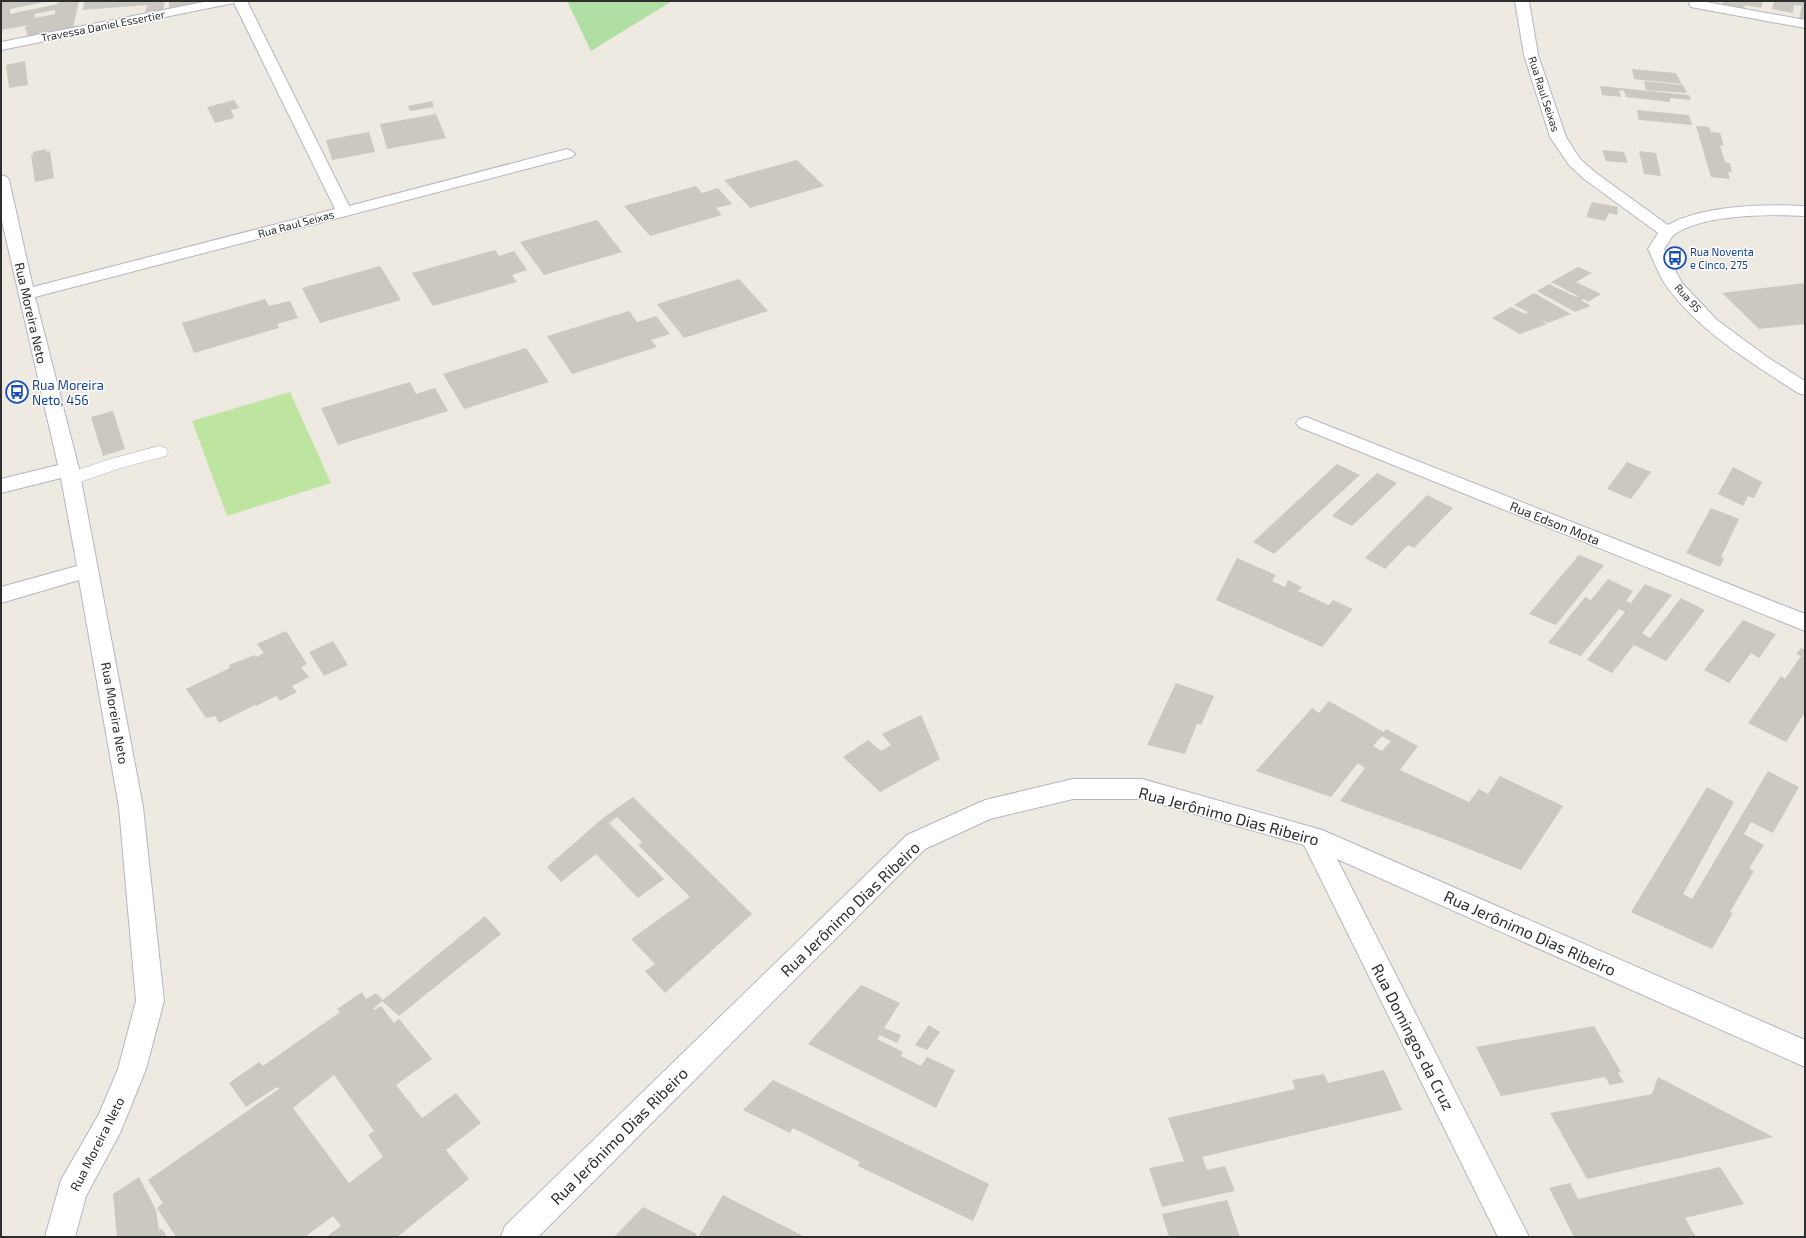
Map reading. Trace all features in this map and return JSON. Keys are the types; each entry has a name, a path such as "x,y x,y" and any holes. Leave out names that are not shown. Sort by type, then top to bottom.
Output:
{"street":[{"name":"Travessa Daniel Essertier","path":"1,46 229,1"},
{"path":"240,1 344,212"},
{"name":"Rua Raul Seixas","path":"1522,1 1531,55 1558,137 1574,162 1590,176 1668,232"},
{"path":"1696,4 1805,24"},
{"name":"Rua Raul Seixas","path":"26,294 567,154"},
{"name":"Rua Moreira Neto","path":"2,193 70,474 88,570 131,807 150,1001 132,1069 110,1123 72,1191 60,1237"},
{"name":"Rua 95","path":"1805,211 1793,209 1722,214 1686,221 1668,232 1656,249 1674,285 1711,324 1764,363 1805,389"},
{"name":"Rua Edson Mota","path":"1306,423 1805,623"},
{"path":"1,486 70,474"},
{"path":"1,595 88,570"},
{"name":"Rua Jerônimo Dias Ribeiro","path":"516,1237 916,842 985,810 1072,789 1142,789 1313,837 1805,1054"},
{"name":"Rua Domingos da Cruz","path":"1313,837 1514,1237"}],"lane":[{"path":"70,474 159,452"}],"green space":[{"path":"567,1 672,1 591,51"},
{"path":"290,392 331,483 227,516 192,421"}],"building":[{"path":"1,1 49,1 10,9 10,14 58,4 57,1 79,1 73,28 28,37 25,27 30,25 1,30","holes":["55,10 55,14 35,18 34,14"]},
{"path":"85,1 165,1 163,10 145,12 148,5 82,10"},
{"path":"169,1 201,1 201,2 169,8"},
{"path":"1723,1 1763,1 1761,8 1745,5 1744,9 1722,5"},
{"path":"1774,1 1805,1 1805,20 1799,19 1802,6 1794,5 1793,13 1772,9"},
{"path":"25,61 28,85 9,88 6,65"},
{"path":"1632,69 1676,73 1682,84 1634,79"},
{"path":"1644,81 1683,85 1687,93 1646,90"},
{"path":"1600,86 1689,95 1691,100 1670,98 1670,102 1626,97 1624,91 1619,90 1621,97 1602,95"},
{"path":"234,100 239,108 231,110 234,118 215,123 207,107"},
{"path":"432,101 434,107 410,111 408,106"},
{"path":"1637,110 1689,115 1692,125 1639,120"},
{"path":"436,114 446,138 387,149 380,124"},
{"path":"1696,126 1709,127 1711,132 1720,133 1724,146 1720,145 1725,162 1730,163 1732,172 1728,172 1730,179 1711,177"},
{"path":"369,132 375,152 332,160 326,140"},
{"path":"46,149 46,152 50,151 54,178 35,182 31,155 33,155 33,152"},
{"path":"1602,150 1624,152 1628,163 1606,161"},
{"path":"1639,151 1656,153 1661,176 1644,174"},
{"path":"797,160 824,186 750,208 724,180"},
{"path":"696,186 702,193 718,188 732,204 716,208 722,215 650,236 624,206"},
{"path":"1592,202 1618,207 1617,215 1609,213 1605,221 1586,217"},
{"path":"597,220 622,252 544,275 520,242"},
{"path":"495,250 499,256 514,251 527,270 512,275 517,282 433,306 412,273"},
{"path":"380,266 401,300 320,323 302,288"},
{"path":"1578,267 1592,273 1576,282 1601,294 1588,302 1584,299 1581,300 1591,306 1575,312 1537,291 1549,284 1576,297 1578,296 1551,282"},
{"path":"739,279 768,311 684,338 657,304"},
{"path":"1805,283 1805,324 1759,329 1722,293"},
{"path":"1534,293 1571,314 1548,323 1542,320 1547,324 1520,334 1492,318 1511,307 1525,314 1528,312 1514,305"},
{"path":"265,299 269,306 290,301 298,318 277,324 279,328 194,353 182,323"},
{"path":"629,311 637,322 656,316 670,334 651,340 657,347 572,374 547,336"},
{"path":"526,348 549,382 464,409 443,374"},
{"path":"410,382 416,394 435,388 448,411 338,445 321,408"},
{"path":"113,411 125,449 103,456 91,417"},
{"path":"1627,462 1651,472 1631,499 1607,489"},
{"path":"1337,464 1360,475 1274,554 1253,542"},
{"path":"1733,467 1762,482 1754,498 1748,496 1743,506 1718,494"},
{"path":"1377,473 1397,483 1352,526 1332,516"},
{"path":"1427,495 1453,508 1414,548 1408,545 1385,569 1365,558"},
{"path":"1711,508 1739,519 1721,557 1724,558 1720,567 1686,553"},
{"path":"1579,555 1604,565 1556,625 1529,614"},
{"path":"1237,558 1276,575 1272,581 1285,587 1288,580 1302,587 1298,591 1329,605 1333,600 1353,609 1322,647 1216,600"},
{"path":"1608,579 1633,591 1626,601 1631,603 1645,584 1672,595 1642,633 1650,638 1681,598 1705,610 1666,661 1634,645 1612,673 1587,660 1625,612 1619,609 1581,656 1548,643 1585,597 1591,600"},
{"path":"1743,620 1776,634 1759,658 1751,653 1729,683 1704,670"},
{"path":"286,631 307,664 301,667 309,677 292,686 297,692 280,701 276,696 219,723 215,716 206,718 186,689 230,668 229,665 264,653 257,644"},
{"path":"333,641 348,665 324,676 309,652"},
{"path":"1801,648 1805,650 1805,712 1786,742 1748,723 1781,676 1785,679 1801,656 1796,654"},
{"path":"1176,683 1214,696 1201,725 1197,724 1185,754 1147,745"},
{"path":"1329,701 1384,732 1386,729 1418,746 1400,770 1469,802 1479,789 1488,794 1500,776 1563,806 1521,870 1444,839 1340,801 1365,768 1358,763 1331,797 1256,771 1312,708 1319,713","holes":["1382,736 1391,741 1382,751 1373,746"]},
{"path":"921,715 940,759 880,792 843,757 868,740 881,751 891,745 882,734"},
{"path":"1768,771 1799,787 1773,833 1751,822 1744,834 1764,845 1749,868 1754,871 1730,912 1733,913 1712,949 1631,912 1707,787 1734,802 1683,894 1692,899"},
{"path":"633,797 752,914 665,993 645,971 655,964 631,939 690,897 638,845 642,842 617,817 609,823 664,879 638,898 596,854 561,882 547,867 603,818"},
{"path":"485,916 501,934 399,1016 382,1001 373,1009 374,1010 381,1006 394,1023 399,1019 432,1059 396,1085 422,1118 456,1093 481,1123 446,1150 469,1179 397,1237 326,1237 341,1226 333,1216 305,1237 176,1237 157,1208 163,1203 148,1180 279,1089 277,1087 246,1107 229,1083 259,1062 263,1066 340,1012 337,1009 362,992 366,999 376,993 383,1000","holes":["334,1075 374,1131 368,1135 383,1157 349,1183 293,1108"]},
{"path":"861,985 900,1003 884,1028 901,1035 897,1043 880,1035 877,1039 903,1052 901,1056 921,1066 927,1057 955,1070 936,1108 808,1044"},
{"path":"929,1025 940,1032 927,1050 915,1045"},
{"path":"1594,1026 1621,1072 1618,1073 1624,1082 1610,1085 1605,1077 1501,1096 1476,1047"},
{"path":"1384,1070 1402,1110 1202,1157 1207,1170 1225,1166 1235,1191 1162,1207 1149,1168 1184,1161 1168,1118 1295,1089 1292,1080 1324,1074 1328,1083"},
{"path":"1658,1077 1773,1137 1587,1179 1550,1113 1652,1094"},
{"path":"773,1080 989,1184 973,1221 858,1166 860,1162 793,1128 790,1133 743,1110"},
{"path":"1720,1167 1744,1204 1685,1218 1696,1237 1574,1237 1549,1188 1570,1183 1578,1199"},
{"path":"139,1177 156,1210 159,1230 162,1229 167,1237 117,1237 113,1194"},
{"path":"723,1195 805,1237 699,1236"},
{"path":"1227,1200 1240,1237 1169,1237 1162,1214"},
{"path":"643,1207 697,1234 695,1237 614,1237"}],"place":[{"name":"Rua Noventa e Cinco, 275","path":"1675,258"},
{"name":"Rua Moreira Neto, 456","path":"17,392"}]}
